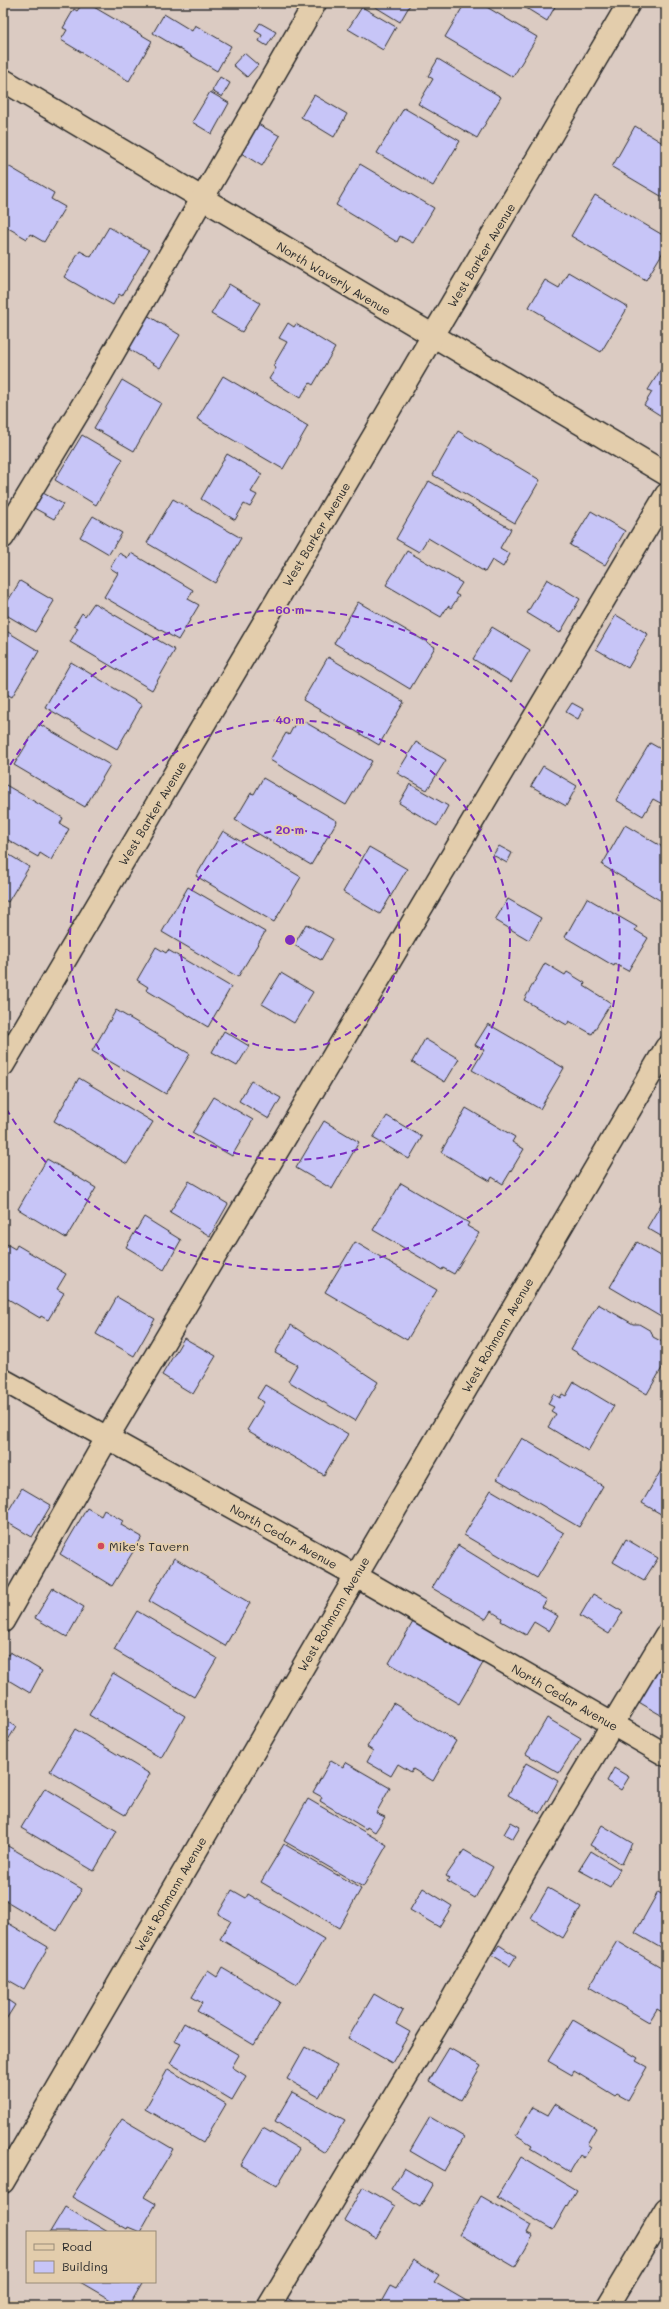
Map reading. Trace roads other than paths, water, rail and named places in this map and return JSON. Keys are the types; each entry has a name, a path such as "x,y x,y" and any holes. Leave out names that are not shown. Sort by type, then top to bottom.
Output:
{"street":[{"path":"3,538 96,383 314,3"},
{"name":"West Barker Avenue","path":"3,1065 629,3"},
{"name":"North Waverly Avenue","path":"3,80 666,474"},
{"path":"3,1621 107,1438 666,495"},
{"name":"West Rohmann Avenue","path":"3,2182 666,1048"},
{"name":"North Cedar Avenue","path":"3,1380 356,1576 666,1755"},
{"path":"269,2306 449,2005 529,1864 614,1725 666,1635"},
{"path":"608,2306 666,2209"}],"place":[{"name":"Mike's Tavern","path":"101,1546"}]}
